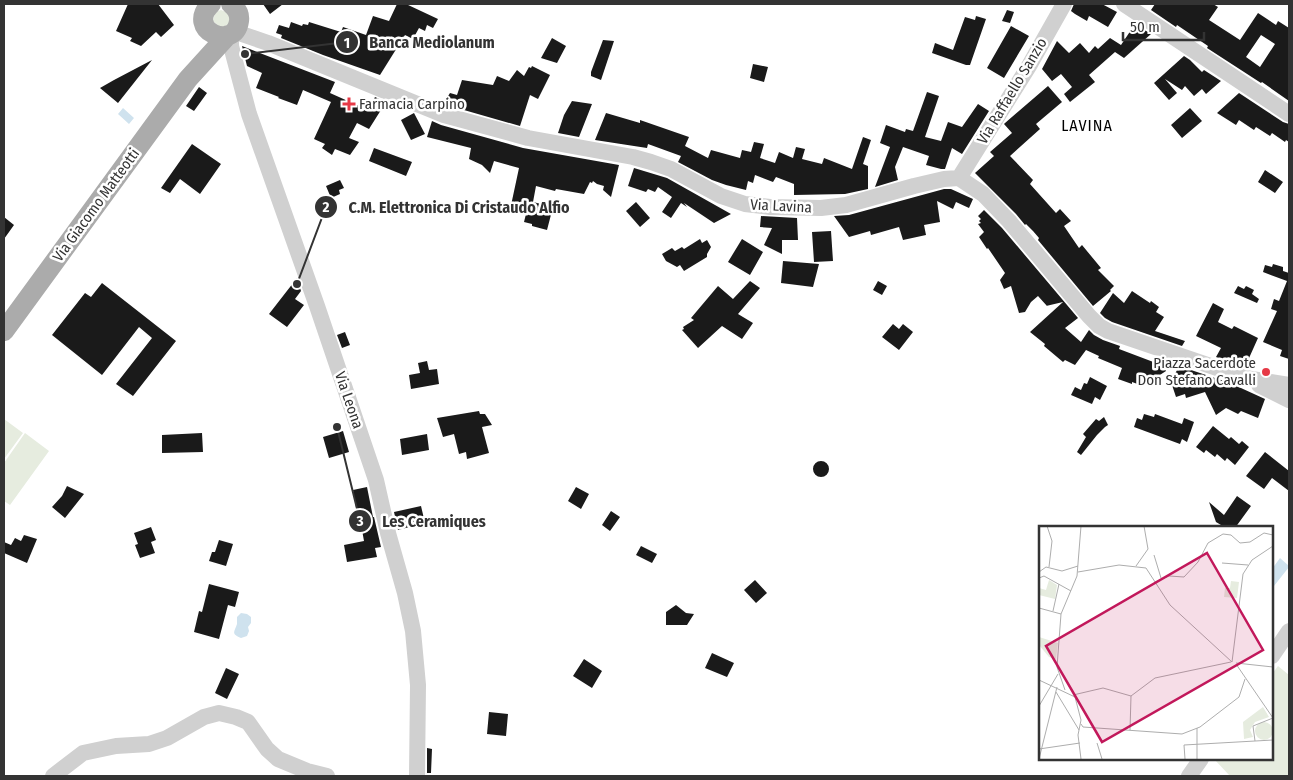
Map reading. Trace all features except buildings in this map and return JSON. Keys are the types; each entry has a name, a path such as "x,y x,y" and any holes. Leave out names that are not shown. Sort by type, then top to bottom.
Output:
{"main road":[{"path":"206,10 210,32 214,35 224,36 232,18"},
{"path":"188,79 203,51 206,10"},
{"path":"188,79 232,18"},
{"name":"Via Giacomo Matteotti","path":"4,331 188,79"}],"street":[{"name":"Via Raffaello Sanzio","path":"959,178 1029,66 1064,4"},
{"path":"1124,4 1289,114"},
{"name":"Via Lavina","path":"232,18 247,35 444,115 528,138 651,162 671,169 721,196 745,204 770,207 821,208 846,205 914,186 959,178"},
{"name":"Via Leona","path":"232,18 231,46 249,114 318,306 376,480 388,533 405,593 413,631 418,685 417,776"},
{"path":"959,178 983,194 1009,220 1099,326 1108,331 1246,378 1289,400"},
{"path":"1246,378 1289,385"},
{"path":"1273,655 1289,631"},
{"path":"53,776 83,753 116,746 149,744 167,738 204,717 219,713 248,722 267,749 278,759 327,776"},
{"path":"1188,776 1200,760"}],"shaded area":[{"path":"221,10 230,16 229,24 221,28 213,21 215,14"},
{"path":"4,419 23,433 4,459"},
{"path":"25,433 49,451 10,505 4,501 4,463"},
{"path":"1278,666 1289,675 1289,776 1230,776 1215,760 1273,760 1273,673"}],"water":[{"path":"123,108 134,118 129,124 118,114"},
{"path":"1280,558 1289,566 1274,586 1273,585 1273,568"},
{"path":"241,613 251,617 251,623 248,627 247,636 241,638 235,635 234,632 237,617"}],"place":[{"name":"Banca Mediolanum","path":"245,54"},
{"name":"Farmacia Carpino","path":"349,104"},
{"name":"C.M. Elettronica Di Cristaudo Alfio","path":"297,284"},
{"name":"Piazza Sacerdote Don Stefano Cavalli","path":"1266,372"},
{"name":"Les Ceramiques","path":"337,427"}],"district":[{"name":"LAVINA","path":"1087,125"}]}
